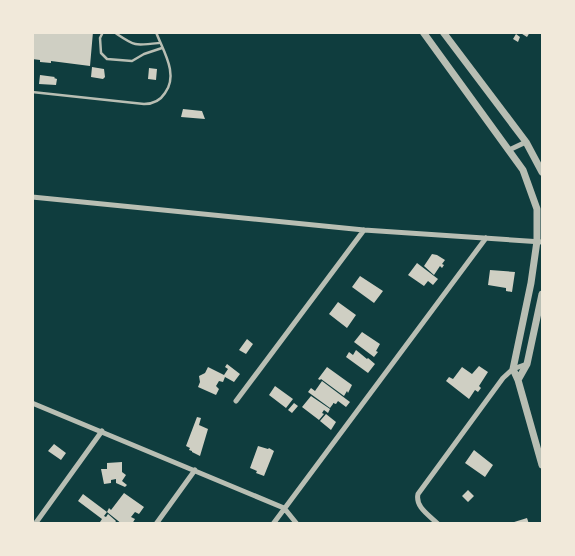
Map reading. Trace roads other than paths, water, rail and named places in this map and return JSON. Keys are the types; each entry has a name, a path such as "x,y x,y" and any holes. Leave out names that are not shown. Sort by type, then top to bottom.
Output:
{"street":[{"path":"423,32 523,170 537,209 540,241 513,369 518,380 542,465"},
{"path":"443,32 526,142 542,172"},
{"path":"509,150 526,142"},
{"path":"32,197 364,230 540,241"},
{"path":"236,401 364,230"},
{"path":"273,524 486,238"},
{"path":"518,380 527,364 542,294"},
{"path":"438,524 419,506 418,494 503,378 513,369 527,364"},
{"path":"32,403 284,508 297,524"},
{"path":"35,524 102,431"},
{"path":"156,524 195,470"}],"lane":[{"path":"103,32 100,38 101,53 108,59 132,61 147,52 162,48"},
{"path":"114,32 131,44 145,45 160,42"},
{"path":"32,92 151,104 162,97 171,81 169,66 156,32"}]}
